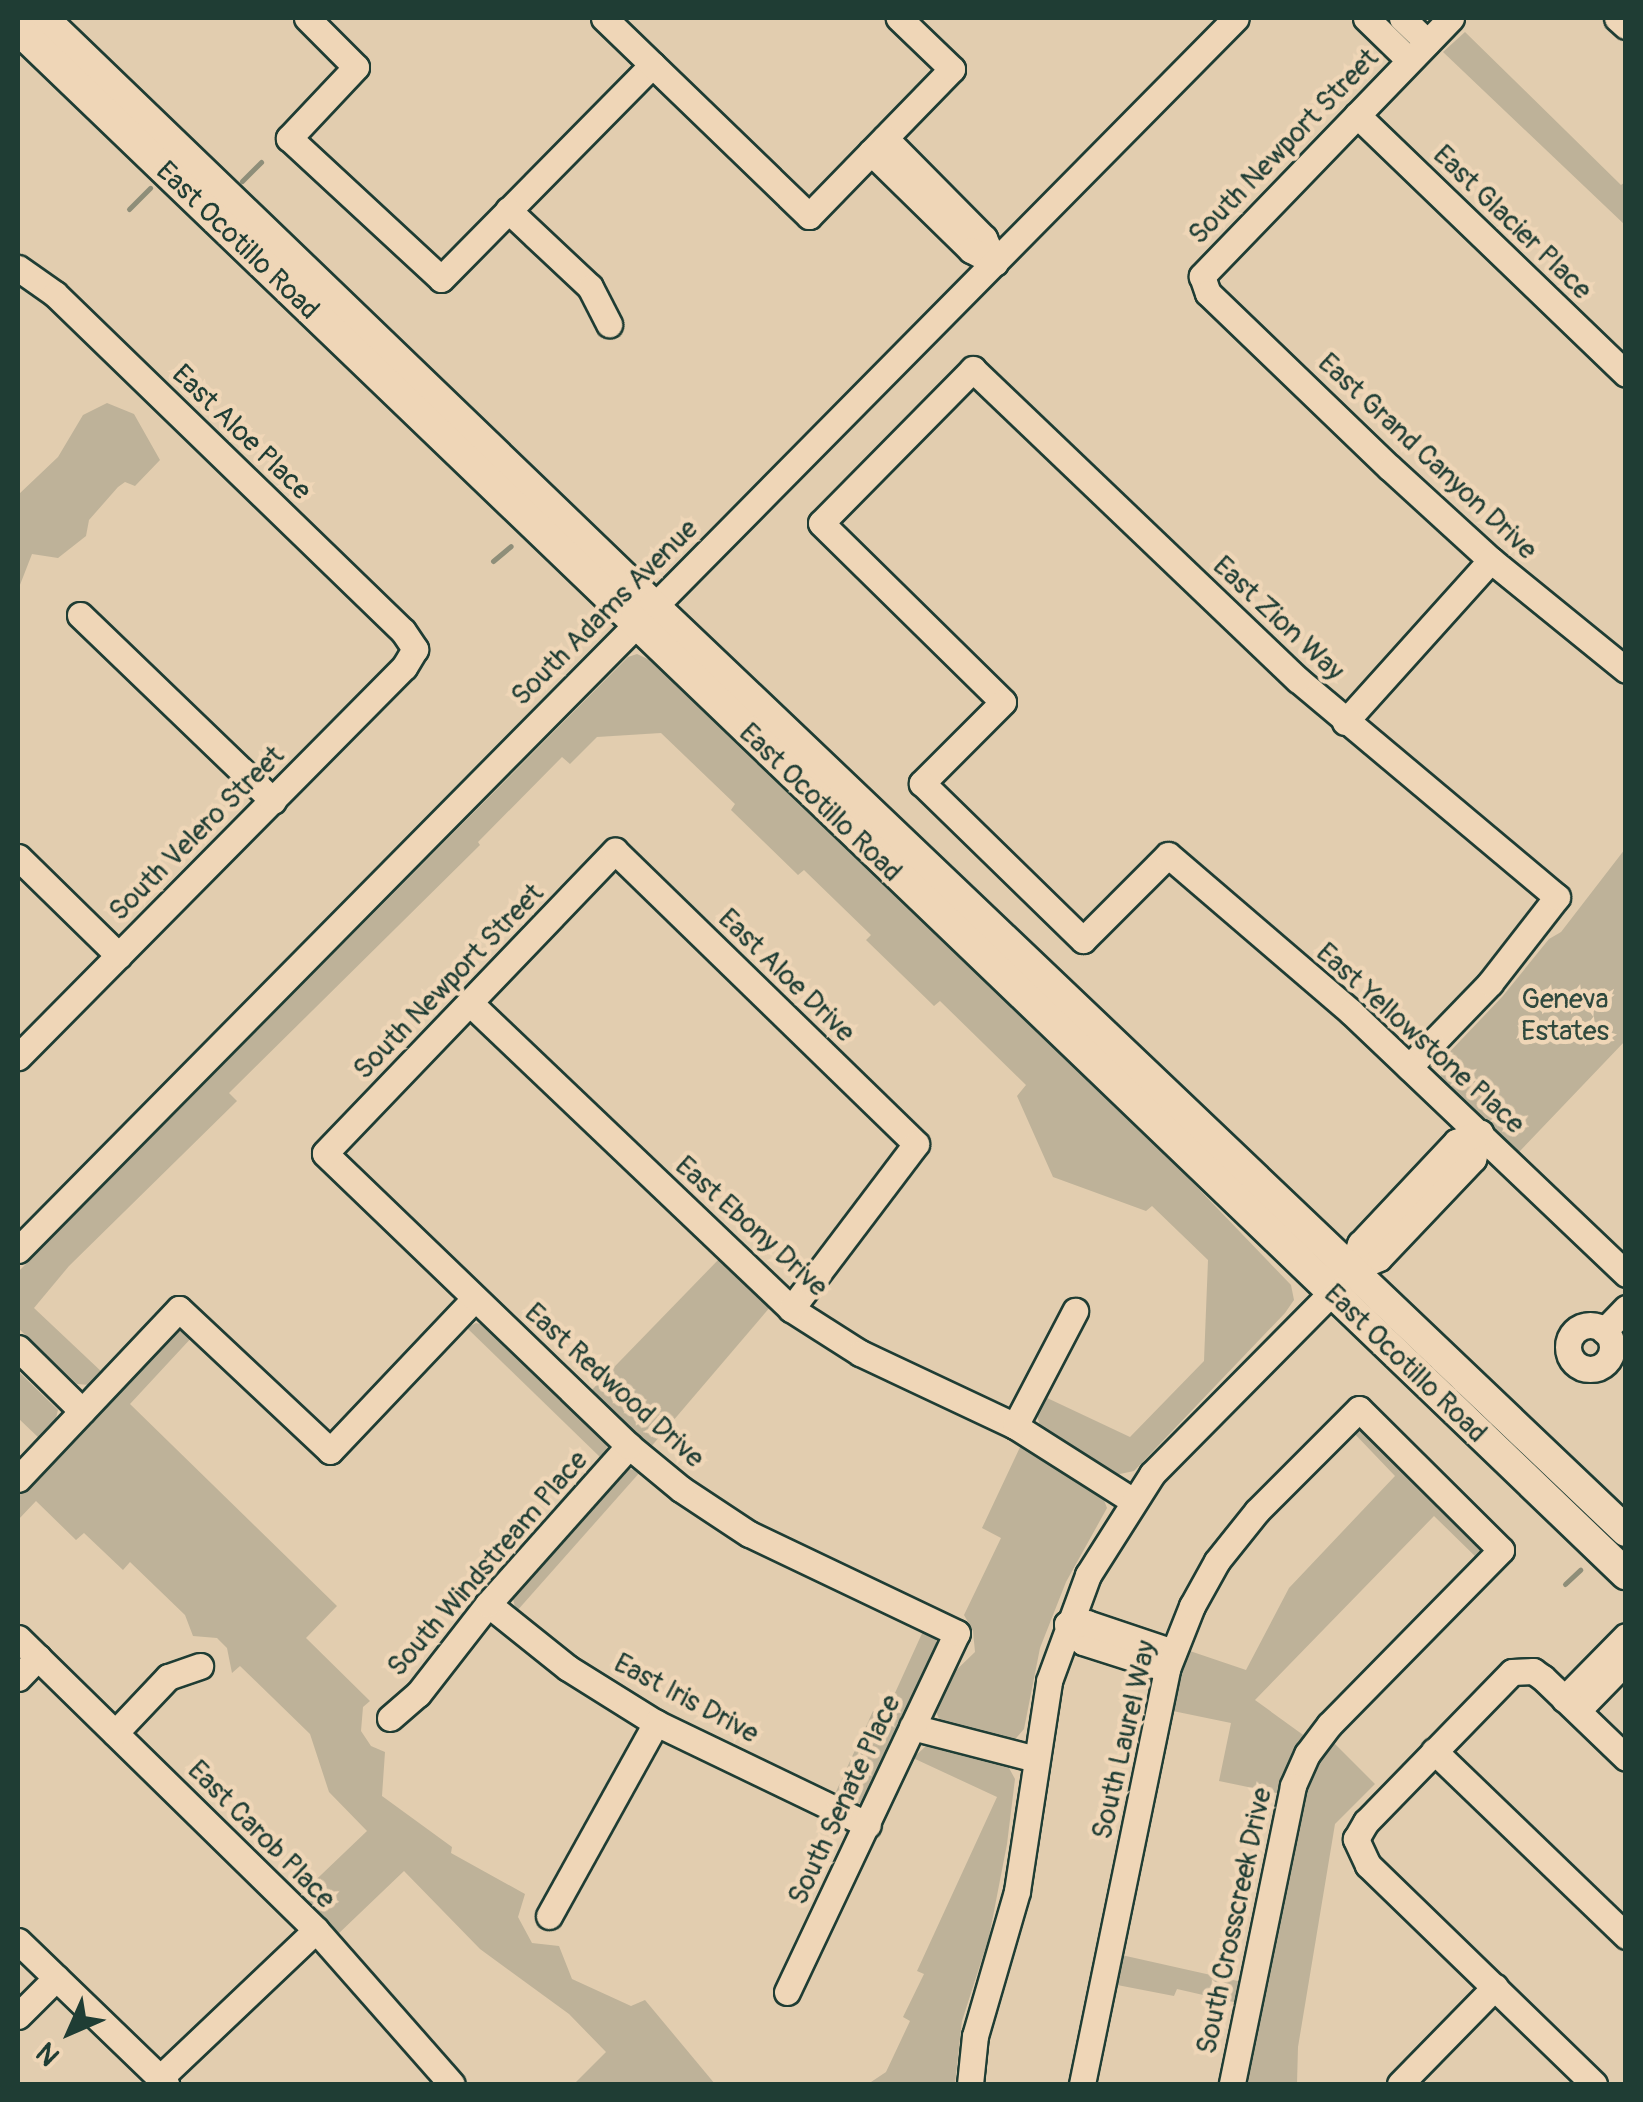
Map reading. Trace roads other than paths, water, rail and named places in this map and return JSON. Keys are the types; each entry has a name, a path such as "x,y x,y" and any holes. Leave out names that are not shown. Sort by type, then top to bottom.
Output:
{"main road":[{"name":"East Ocotillo Road","path":"43,18 1331,1293 1626,1574"},
{"name":"East Ocotillo Road","path":"18,29 644,616 1351,1270 1626,1531"}],"street":[{"path":"307,18 356,67 289,138 441,279 652,65"},
{"path":"604,18 809,216 952,70 898,18"},
{"name":"South Adams Avenue","path":"18,1250 1236,18"},
{"path":"1366,18 1418,51"},
{"path":"1402,18 1418,51"},
{"name":"South Newport Street","path":"1202,276 1451,18"},
{"path":"1617,18 1626,26"},
{"name":"East Glacier Place","path":"1357,115 1626,374"},
{"path":"878,145 971,250 996,263"},
{"path":"508,210 590,287 609,324"},
{"name":"East Aloe Place","path":"18,268 56,294 402,631 414,649"},
{"name":"East Grand Canyon Drive","path":"1202,276 1208,293 1491,560 1626,670"},
{"name":"East Zion Way","path":"1168,856 1083,940 922,783 1003,702 820,523 972,369 1344,722 1557,898 1490,982 1410,1067"},
{"path":"1344,722 1491,560"},
{"path":"80,616 272,801"},
{"name":"South Velero Street","path":"18,1057 404,666 414,649"},
{"name":"South Newport Street","path":"325,1153 615,851"},
{"name":"East Aloe Drive","path":"615,851 916,1144 791,1309"},
{"name":"East Yellowstone Place","path":"1168,856 1410,1067 1626,1274"},
{"path":"18,858 119,956"},
{"name":"East Ebony Drive","path":"470,1004 791,1309 860,1352 1015,1426 1133,1501"},
{"path":"970,2084 975,2036 1017,1891 1049,1682 1066,1624 1095,1562 1133,1501 1164,1461 1331,1293 1351,1270 1360,1244 1456,1142 1480,1133"},
{"name":"East Redwood Drive","path":"325,1153 629,1446 680,1489 750,1534 956,1633"},
{"path":"18,1479 179,1309 330,1451 474,1298"},
{"path":"1604,1331 1626,1308"},
{"path":"1015,1426 1075,1311"},
{"path":"18,1348 82,1411"},
{"name":"South Crosscreek Drive","path":"1232,2084 1293,1786 1306,1754 1329,1724 1501,1550 1359,1409"},
{"name":"South Laurel Way","path":"1082,2084 1170,1661 1192,1606 1217,1562 1256,1511 1359,1409"},
{"name":"South Windstream Place","path":"390,1718 418,1694 488,1604 629,1446"},
{"name":"East Iris Drive","path":"488,1604 568,1668 656,1723 868,1825"},
{"path":"1066,1624 1087,1623 1170,1661"},
{"name":"South Senate Place","path":"787,1992 956,1633"},
{"name":"East Carob Place","path":"18,1638 316,1930 452,2084"},
{"path":"1570,1705 1620,1655"},
{"path":"18,1678 38,1657"},
{"path":"115,1732 168,1678 200,1666"},
{"path":"1594,2084 1358,1852 1359,1829 1512,1672 1533,1671 1626,1758"},
{"path":"549,1916 656,1723"},
{"path":"912,1726 1036,1759"},
{"path":"1434,1752 1626,1936"},
{"path":"18,1941 163,2081 316,1930"},
{"path":"18,2016 56,1978"},
{"path":"1400,2084 1495,1987"}],"waterway":[{"path":"242,181 261,162"},
{"path":"129,209 150,188"},
{"path":"493,561 511,546"},
{"path":"1565,1584 1580,1570"}],"park label":[{"name":"Geneva Estates","path":"1565,1016"}]}
